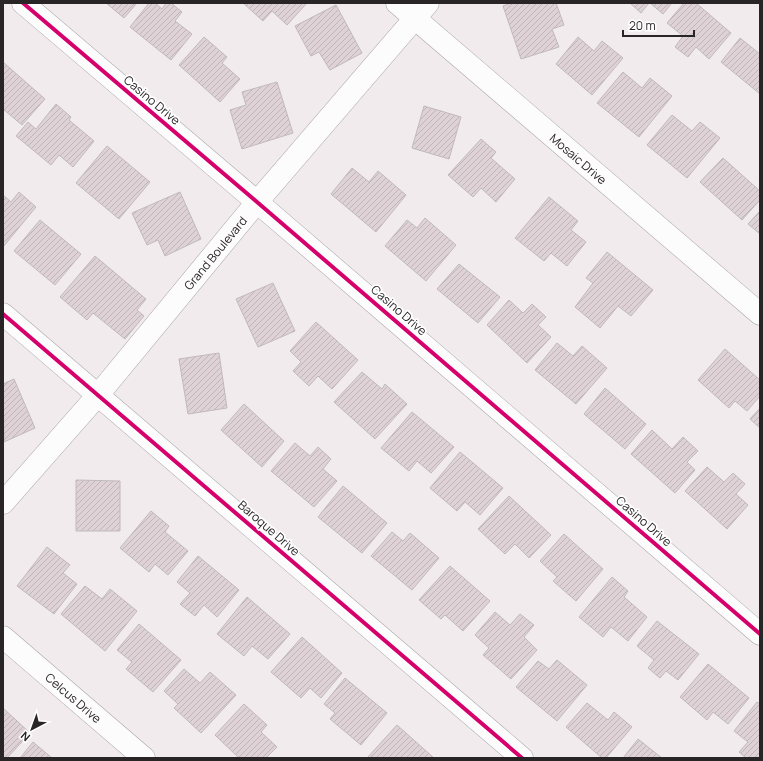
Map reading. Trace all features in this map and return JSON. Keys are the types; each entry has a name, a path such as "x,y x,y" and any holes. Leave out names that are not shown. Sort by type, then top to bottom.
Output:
{"street":[{"name":"Casino Drive","path":"23,3 760,634"},
{"name":"Mosaic Drive","path":"397,3 421,10 760,314"},
{"name":"Grand Boulevard","path":"3,503 98,395 257,202 421,10"},
{"name":"Baroque Drive","path":"3,314 522,758"},
{"name":"Celcus Drive","path":"3,637 144,758"}],"building":[{"path":"106,3 137,3 124,18"},
{"path":"149,3 155,3 162,9 166,3 171,3 182,12 175,21 192,34 171,60 130,27"},
{"path":"243,3 307,3 287,25 272,11 263,21"},
{"path":"511,3 556,3 564,25 552,29 559,47 521,59 503,6"},
{"path":"630,3 649,3 641,13"},
{"path":"650,3 672,3 663,14"},
{"path":"684,3 696,3 731,33 709,59 696,47 688,57 675,47 683,36 667,23"},
{"path":"336,5 362,53 330,70 319,52 311,56 295,26"},
{"path":"204,37 227,57 222,63 240,79 220,102 179,65"},
{"path":"578,37 594,51 602,41 623,58 592,95 556,64"},
{"path":"740,38 760,54 760,94 721,62"},
{"path":"3,62 45,99 22,125 3,109"},
{"path":"623,72 642,88 650,78 672,96 639,137 597,103"},
{"path":"277,82 293,133 242,149 230,110 246,105 242,92"},
{"path":"56,104 71,117 69,120 94,141 73,167 59,155 51,165 16,136 28,122 36,129"},
{"path":"424,106 461,117 449,159 412,148"},
{"path":"672,115 692,131 700,122 720,138 687,178 647,145"},
{"path":"481,139 496,152 491,158 515,179 496,202 481,188 473,197 448,175"},
{"path":"107,146 150,182 119,219 76,183"},
{"path":"723,158 760,191 760,200 742,220 700,182"},
{"path":"352,168 369,182 378,171 406,195 376,232 331,194"},
{"path":"19,192 36,207 3,247 3,195 11,202"},
{"path":"180,192 201,239 165,256 158,240 147,245 132,213"},
{"path":"549,197 578,221 571,230 586,242 567,266 551,253 544,261 515,238"},
{"path":"760,211 760,234 748,224"},
{"path":"425,218 456,245 426,281 385,246 407,220 417,228"},
{"path":"40,220 81,254 55,285 14,251"},
{"path":"607,252 653,290 631,316 618,306 600,328 575,307 593,283 586,278"},
{"path":"95,256 146,299 137,310 144,316 125,339 93,313 87,320 60,297"},
{"path":"459,264 500,297 478,323 437,289"},
{"path":"273,283 295,331 258,347 236,299"},
{"path":"509,300 523,313 532,304 546,317 538,325 551,337 527,363 487,325"},
{"path":"316,322 358,360 332,389 318,376 309,386 293,371 301,362 290,351"},
{"path":"557,343 573,356 582,346 607,368 576,404 535,370"},
{"path":"725,349 760,380 760,396 747,411 735,401 729,408 698,380"},
{"path":"219,353 227,408 188,414 179,359"},
{"path":"362,372 382,389 385,384 407,404 375,439 334,402"},
{"path":"14,379 35,428 4,442 3,384"},
{"path":"605,388 646,424 625,449 584,414"},
{"path":"244,404 284,441 262,467 221,430"},
{"path":"760,408 760,428 750,419"},
{"path":"412,412 454,447 431,473 417,461 409,471 381,448"},
{"path":"652,430 672,449 683,437 698,451 687,462 695,470 675,493 631,454"},
{"path":"295,443 310,456 318,447 331,459 323,469 337,481 314,507 271,471"},
{"path":"460,452 503,488 480,515 465,502 457,511 430,488"},
{"path":"707,467 724,482 733,473 745,484 736,494 748,505 727,529 685,491"},
{"path":"76,480 120,481 120,531 76,531"},
{"path":"343,486 387,523 362,553 318,517"},
{"path":"509,496 551,535 529,558 515,544 505,554 478,529"},
{"path":"151,511 169,526 165,532 188,551 168,575 155,564 149,572 120,548"},
{"path":"392,532 403,541 410,533 439,558 412,590 371,556"},
{"path":"564,534 603,569 576,601 553,581 557,577 540,561"},
{"path":"47,547 70,565 63,573 77,584 54,614 17,586"},
{"path":"198,556 239,590 217,617 204,605 195,616 180,604 190,593 177,582"},
{"path":"450,566 490,601 463,631 445,615 441,619 419,600"},
{"path":"612,577 628,591 624,597 647,617 628,641 611,627 603,637 579,617"},
{"path":"85,586 102,599 110,589 137,611 105,651 61,614"},
{"path":"247,597 290,634 268,659 252,646 244,656 217,634"},
{"path":"495,612 510,625 520,614 534,625 524,637 537,650 511,679 483,655 489,648 475,635"},
{"path":"657,621 699,654 678,680 666,671 660,678 648,668 654,660 637,646"},
{"path":"139,624 181,660 153,692 126,669 132,662 117,650"},
{"path":"302,637 342,673 321,698 310,688 301,698 271,672"},
{"path":"557,660 587,685 557,721 516,687 538,661 549,669"},
{"path":"708,664 749,698 728,724 713,712 707,720 680,697"},
{"path":"184,669 200,683 210,672 236,695 201,733 174,708 178,704 164,691"},
{"path":"345,678 387,713 361,745 330,719 335,713 324,704"},
{"path":"757,702 760,704 760,758 746,758 739,752 748,742 734,731"},
{"path":"587,703 608,720 614,712 632,727 606,758 602,758 566,727"},
{"path":"244,704 267,725 261,732 277,747 266,758 239,758 215,735"},
{"path":"3,708 30,733 7,758 3,758"},
{"path":"397,725 434,758 367,758"},
{"path":"638,739 662,758 623,758"},
{"path":"33,742 52,758 20,758"}],"cycle path":[{"path":"23,3 760,634"},
{"path":"3,314 522,758"}]}
